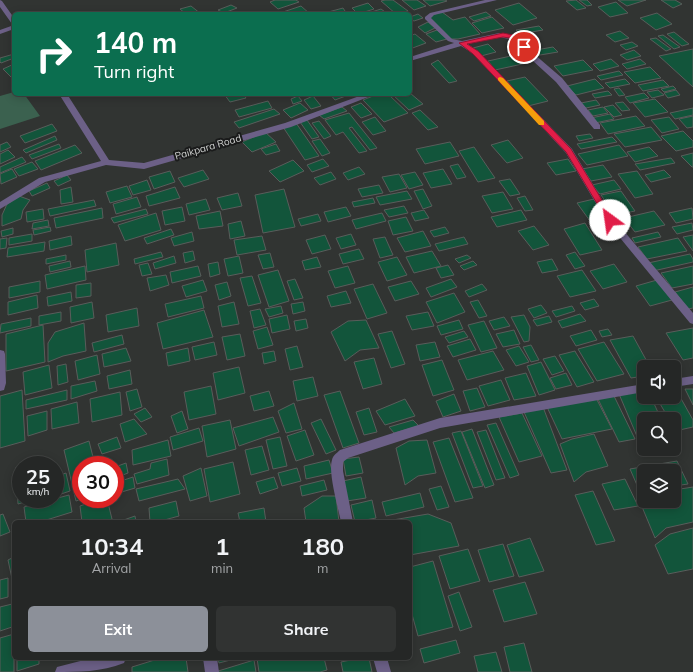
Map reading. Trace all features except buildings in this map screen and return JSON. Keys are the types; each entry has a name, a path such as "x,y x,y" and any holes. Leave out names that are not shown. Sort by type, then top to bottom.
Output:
{"street":[{"path":"494,0 428,16 428,20 450,40 462,43 476,53 569,151 610,220 693,320"},
{"path":"0,2 12,20"},
{"path":"0,32 12,28"},
{"path":"412,58 462,43 499,35 508,35 514,38 559,80 597,127"},
{"path":"64,96 106,162"},
{"name":"Paikpara Road","path":"0,206 42,180 106,162 144,166 310,117 367,96"},
{"path":"0,354 2,383 0,387"},
{"path":"681,382 693,380"},
{"path":"347,520 337,471 337,460 344,454 440,423 637,389"},
{"path":"62,672 111,660"},
{"path":"210,660 212,672"},
{"path":"381,660 384,672"}],"green space":[{"path":"12,93 12,96 25,96 40,116 0,129 0,96"}],"slow traffic":[{"path":"500,79 541,123"}],"route":[{"path":"524,47 508,35 499,35 462,43 476,53 569,151 610,220"}]}
